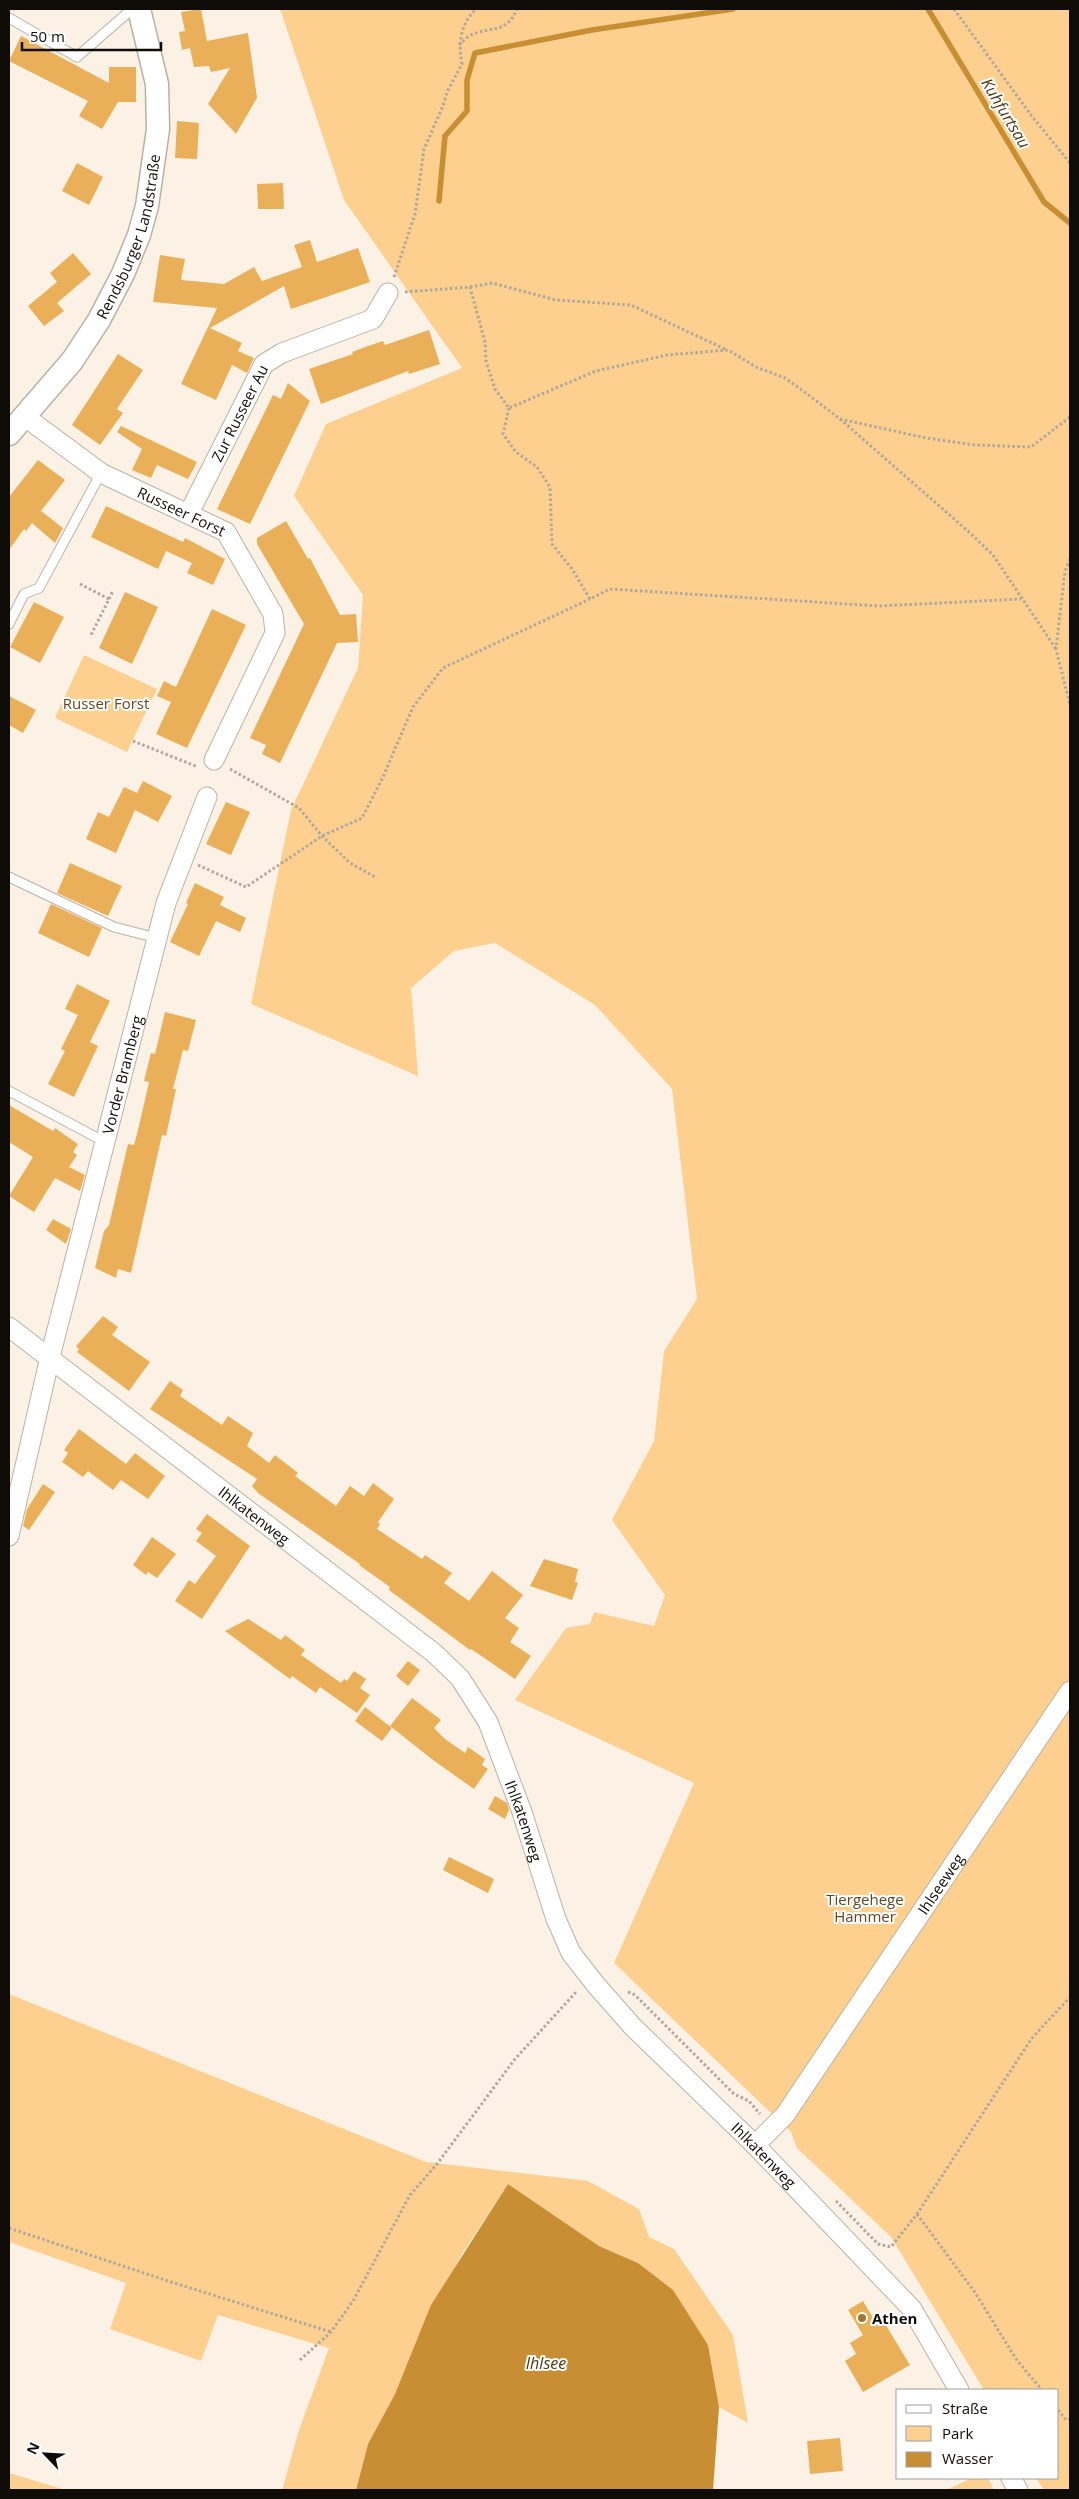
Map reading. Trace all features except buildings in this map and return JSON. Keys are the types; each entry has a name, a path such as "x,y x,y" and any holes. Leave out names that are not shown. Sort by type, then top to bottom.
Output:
{"street":[{"name":"Rendsburger Landstraße","path":"9,434 72,361 99,320 123,274 147,206 158,129 157,84 140,9"},
{"name":"Zur Russeer Au","path":"189,513 264,364 282,353 372,319 388,293"},
{"name":"Russeer Forst","path":"24,416 101,473 226,532 262,593 276,624 275,633 209,765"},
{"name":"Vorder Bramberg","path":"9,1536 50,1358 166,903 207,797"},
{"name":"Ihlkatenweg","path":"9,1327 434,1653 460,1678 476,1702 491,1731 522,1812 565,1940 589,1977 633,2027 755,2145 912,2309 959,2389"},
{"name":"Ihlseeweg","path":"755,2145 791,2107 1070,1691"},
{"path":"1012,2479 1018,2490"}],"lane":[{"path":"9,18 77,57 132,9"},
{"path":"9,624 24,594 40,588 101,473"},
{"path":"9,877 114,927 157,938"},
{"path":"9,1091 105,1142"}],"path":[{"path":"476,9 468,17 458,45 462,64 446,92 443,106 424,149 415,214 388,293 470,288 492,283 556,300 630,305 728,350 756,367 785,378 840,419 993,555 1056,649 1070,704"},
{"path":"458,45 471,35 500,28 509,23 517,9"},
{"path":"954,9 1031,115 1070,163"},
{"path":"470,288 485,342 486,361 495,389 509,408 503,434 516,452 537,468 550,487 552,544 572,569 590,599"},
{"path":"509,408 596,371 667,355 728,350"},
{"path":"840,419 926,438 975,445 1031,447 1070,417"},
{"path":"1056,649 1065,571 1070,559"},
{"path":"80,584 109,599"},
{"path":"183,859 246,886 322,836 362,818 383,777 413,707 443,668 610,589 879,606 1021,599"},
{"path":"90,637 113,591"},
{"path":"133,741 209,765 299,808 322,836 350,862 377,878"},
{"path":"300,2360 331,2332 352,2302 410,2195 437,2164 515,2058 589,1977"},
{"path":"1041,2389 1016,2359 976,2294 917,2214 1032,2038 1070,1997"},
{"path":"9,2228 168,2281 331,2332"},
{"path":"1059,2411 1066,2420 1070,2419"}],"green space":[{"name":"Tiergehege Hammer","path":"280,9 1070,9 1070,2490 1044,2490 1037,2479 1059,2479 1059,2389 983,2389 891,2237 797,2148 791,2132 614,1963 694,1783 515,1700 566,1628 590,1624 594,1612 654,1626 665,1595 612,1520 654,1441 664,1351 697,1299 672,1089 595,1005 495,943 454,951 411,988 418,1076 251,1004 291,810 358,668 363,595 294,496 326,424 462,368 344,200"},
{"name":"Russer Forst","path":"84,655 157,689 127,752 55,718"},
{"path":"9,1994 426,2162 588,2181 639,2209 649,2237 674,2249 733,2335 748,2423 719,2407 708,2345 638,2263 599,2246 508,2184 460,2257 395,2394 368,2444 356,2490 282,2490 299,2430 329,2348 218,2315 201,2361 110,2329 126,2283 9,2242"},
{"path":"9,2473 66,2490 9,2490"},
{"path":"970,2479 988,2479 994,2490 946,2490"}],"water":[{"name":"Ihlsee","path":"508,2184 599,2246 638,2263 673,2290 708,2345 719,2407 713,2490 356,2490 368,2444 395,2394 431,2305"}],"waterway":[{"name":"Kuhfurtsau","path":"439,201 445,136 467,111 467,80 475,53 592,30 733,9"},
{"name":"Kuhfurtsau","path":"928,9 1044,202 1070,223"}],"place":[{"name":"Athen","path":"862,2318"}]}
